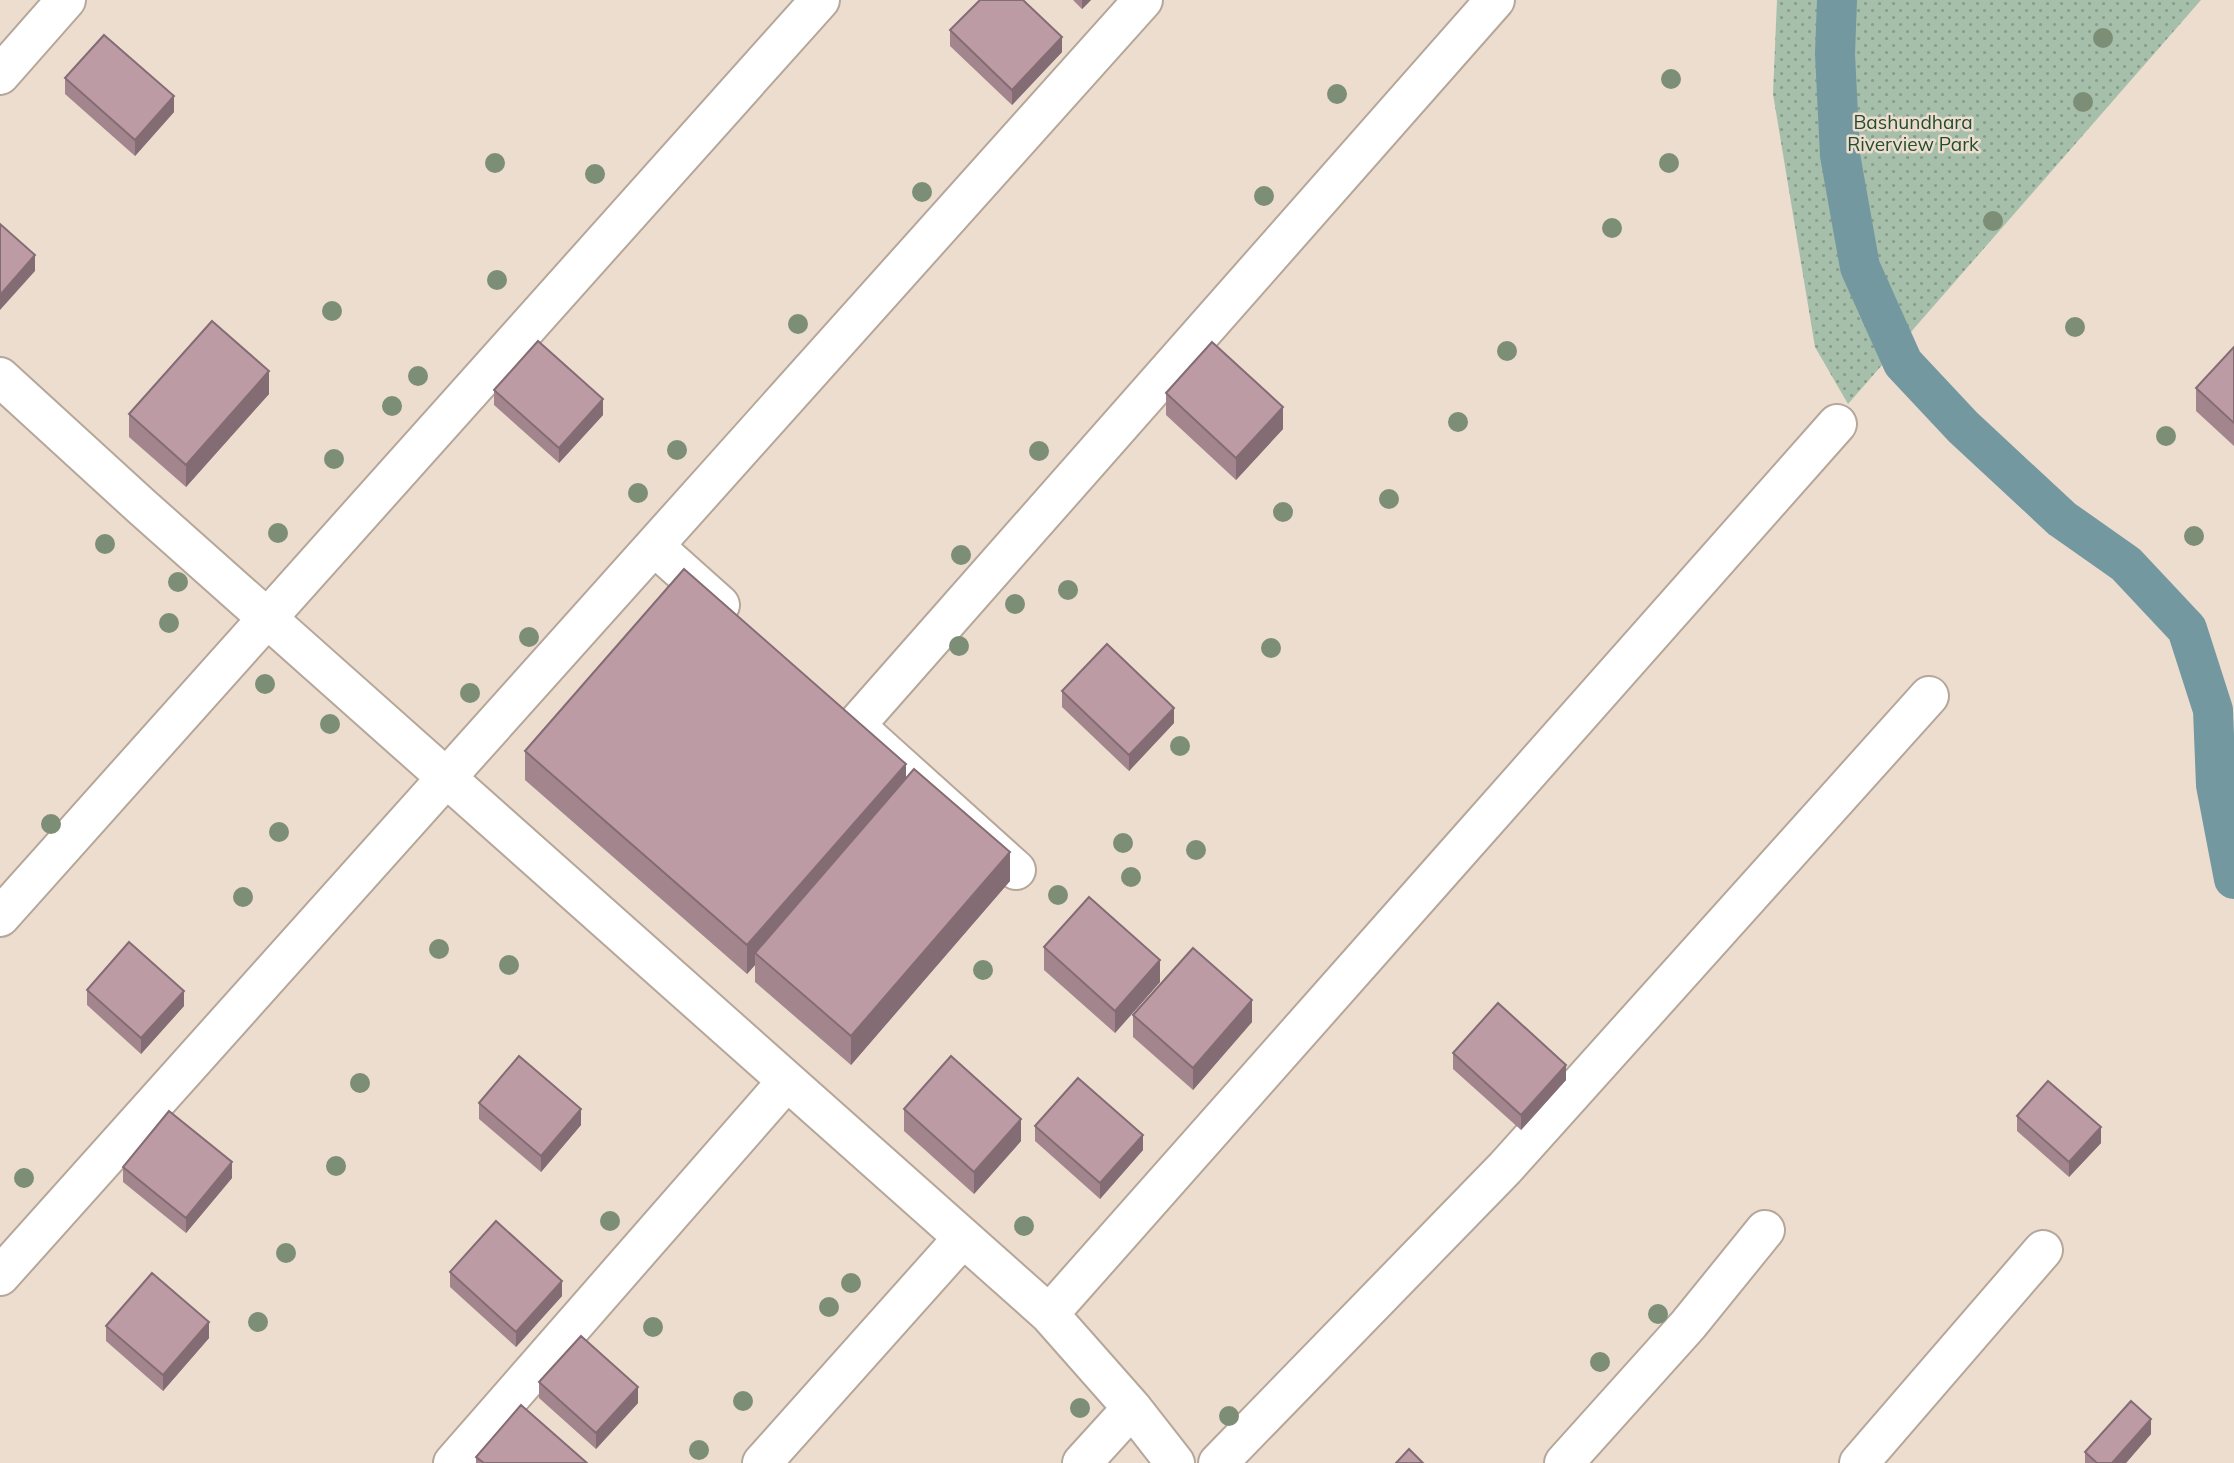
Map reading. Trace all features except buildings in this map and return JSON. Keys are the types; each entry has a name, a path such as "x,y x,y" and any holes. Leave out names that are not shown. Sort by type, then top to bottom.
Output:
{"street":[{"path":"0,75 66,0"},
{"path":"0,917 820,0"},
{"path":"0,1276 1143,0"},
{"path":"855,726 1495,0"},
{"path":"0,377 1049,1314 1132,1408 1175,1463"},
{"path":"1049,1314 1837,425"},
{"path":"654,546 744,627"},
{"path":"1218,1463 1505,1168 1929,696"},
{"path":"825,699 1016,870"},
{"path":"453,1463 788,1081"},
{"path":"1564,1463 1688,1325 1765,1230"},
{"path":"762,1463 963,1238"},
{"path":"1859,1463 2042,1250"},
{"path":"1082,1463 1132,1408"}],"green space":[{"name":"Bashundhara Riverview Park","path":"1777,0 2201,0 1848,404 1815,347 1773,94"}],"waterway":[{"path":"1837,0 1835,54 1840,155 1860,267 1903,363 1963,427 2062,519 2126,564 2187,629 2213,710 2216,785 2234,879"}]}
